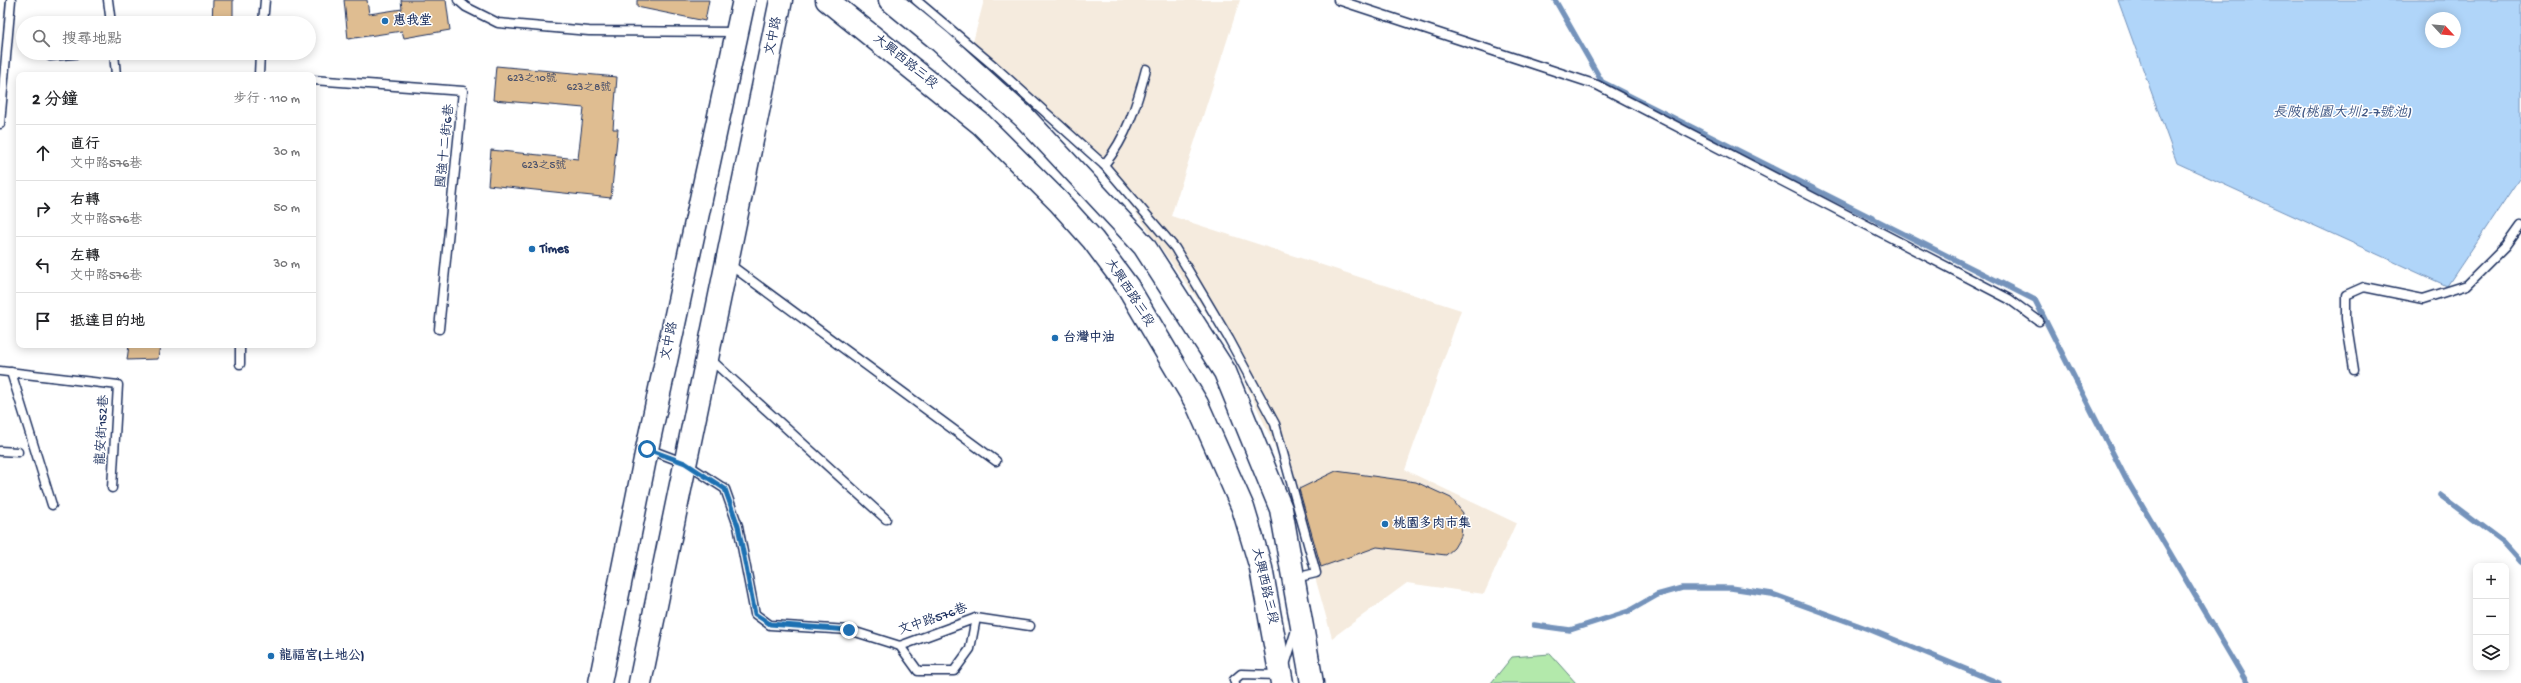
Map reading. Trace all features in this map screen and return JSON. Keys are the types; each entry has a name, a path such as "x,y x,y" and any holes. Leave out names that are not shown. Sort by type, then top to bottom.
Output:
{"street":[{"name":"文中路","path":"600,683 647,449 744,0"},
{"name":"文中路","path":"640,683 781,0"},
{"name":"大興西路三段","path":"827,0 981,124 1064,207 1093,240 1128,287 1197,404 1243,508 1261,568 1282,680"},
{"path":"890,0 940,41 1024,117 1144,246 1225,372 1281,509 1312,683"}],"lane":[{"path":"0,124 12,0"},
{"path":"108,0 110,16"},
{"path":"264,16 265,0"},
{"path":"458,0 466,7 498,23 589,31 737,32"},
{"path":"916,0 994,66 1104,165 1176,248 1229,340 1274,424 1316,573 1294,578"},
{"path":"1338,0 1596,85 2009,299 2039,321"},
{"path":"115,60 116,72"},
{"path":"259,72 260,60"},
{"path":"1104,165 1119,147 1136,105 1146,69"},
{"name":"國強十二街6巷","path":"316,80 463,91 439,329"},
{"path":"2354,370 2346,319 2346,295 2364,287 2423,299 2467,285 2506,246 2521,225"},
{"path":"727,263 996,461"},
{"path":"240,348 240,364"},
{"path":"707,357 886,519"},
{"name":"龍安街152巷","path":"0,371 118,385 112,488"},
{"path":"11,372 52,505"},
{"name":"文中路576巷","path":"647,449 685,463 725,489 738,526 755,614 770,624 849,630 900,646 976,618 1030,626"},
{"path":"0,451 18,452"},
{"path":"900,646 918,671 954,671 970,649 976,618"},
{"path":"1235,683 1234,680 1241,674 1282,680 1300,618"},
{"path":"1300,618 1319,683"}],"shaded area":[{"path":"984,0 1240,0 1171,216 1461,310 1405,470 1516,523 1484,594 1407,583 1332,638 1284,466 1224,337 1110,176 973,42"}],"green space":[{"path":"1550,654 1576,683 1491,683 1512,657"}],"water":[{"name":"長陂(桃園大圳2-7號池)","path":"2118,0 2521,0 2521,176 2447,286 2177,163"}],"building":[{"path":"213,0 233,0 233,16 212,16"},
{"name":"惠我堂","path":"344,0 367,0 369,14 402,9 401,0 446,0 450,30 404,38 402,31 348,39"},
{"path":"637,0 709,0 705,21 637,7"},
{"path":"496,66 617,77 613,129 618,129 611,198 488,185 491,150 578,159 584,108 493,100"},
{"path":"129,348 160,348 158,359 127,360"},
{"name":"桃園多肉市集","path":"1336,471 1416,482 1451,498 1463,513 1461,536 1454,548 1446,555 1377,547 1321,567 1299,489"}],"waterway":[{"path":"1555,0 1602,82 2035,300 2125,477 2247,683"},
{"path":"2440,495 2504,543 2521,562"},
{"path":"1534,625 1570,630 1629,611 1657,595 1682,588 1731,588 1772,594 1871,630 1999,683"}],"place":[{"name":"惠我堂","path":"385,21"},
{"name":"Times","path":"532,249"},
{"name":"台灣中油","path":"1055,338"},
{"name":"桃園多肉市集","path":"1385,524"},
{"name":"龍福宮(土地公)","path":"271,656"}],"route":[{"path":"647,449 685,463 725,489 738,526 755,614 770,624 792,624 849,630"}]}
